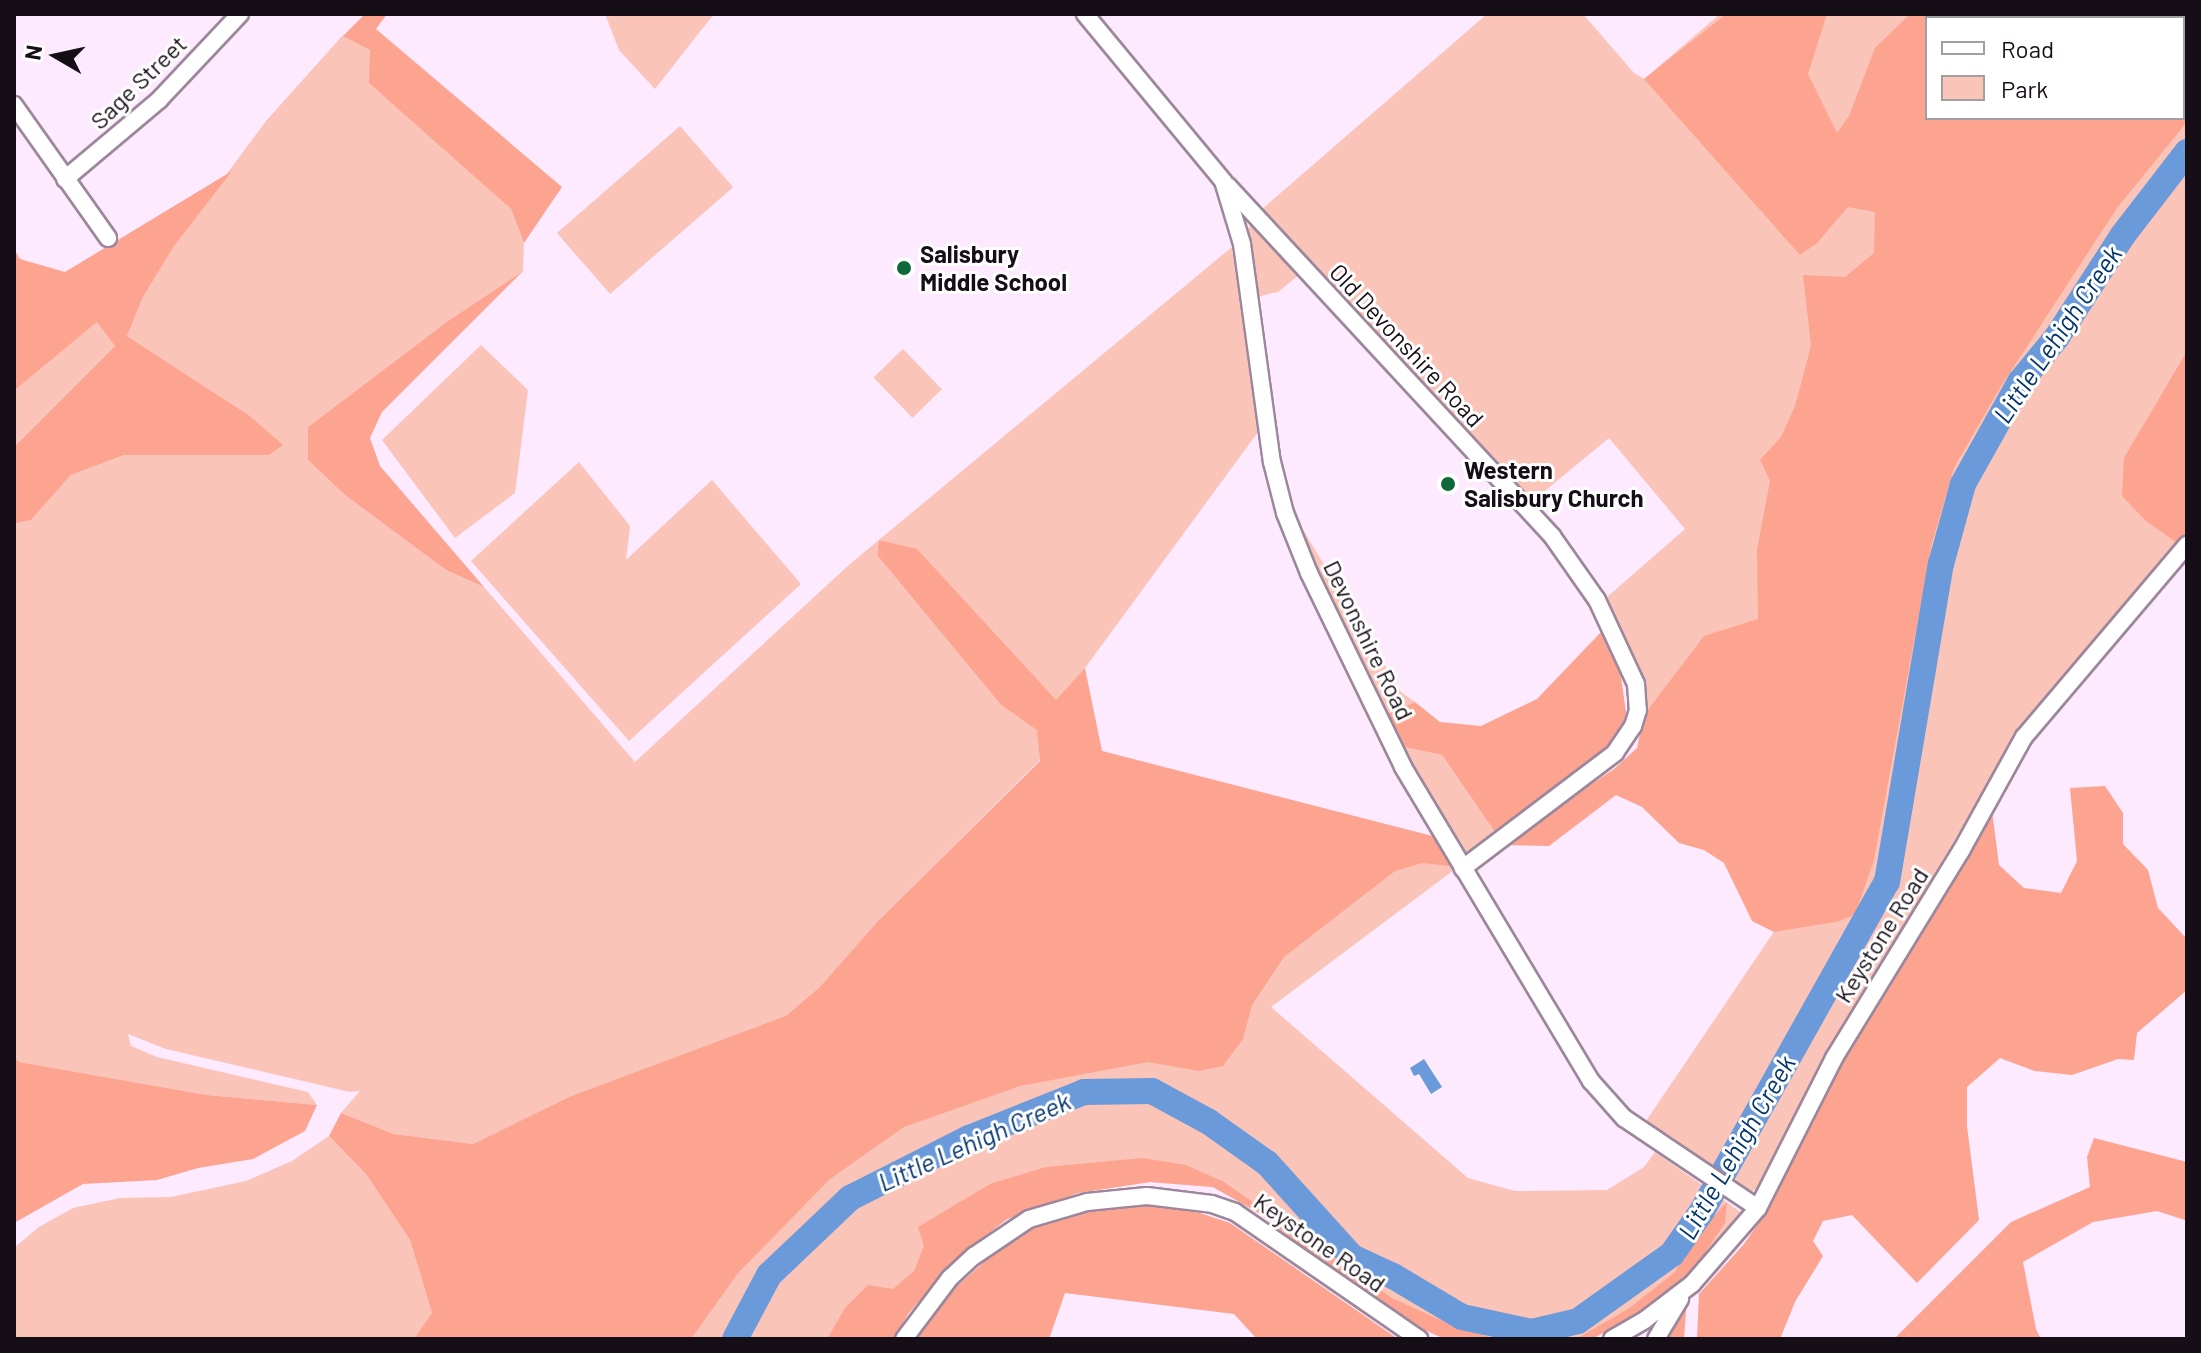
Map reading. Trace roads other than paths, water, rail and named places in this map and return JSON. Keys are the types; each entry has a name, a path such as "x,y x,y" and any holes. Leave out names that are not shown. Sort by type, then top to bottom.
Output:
{"street":[{"name":"Sage Street","path":"65,179 159,100 240,14"},
{"name":"Devonshire Road","path":"1085,14 1223,181 1242,244 1272,462 1287,519 1403,767 1591,1081 1624,1118 1751,1205"},
{"path":"14,105 108,238"},
{"name":"Old Devonshire Road","path":"1223,181 1552,536 1597,600 1636,684 1638,710 1633,726 1615,753 1463,868"},
{"name":"Keystone Road","path":"1612,1339 1646,1319 1692,1284 1751,1205 1834,1058 1961,851 2024,737 2187,545"},
{"name":"Keystone Road","path":"904,1339 950,1278 992,1243 1029,1219 1087,1202 1147,1196 1212,1204 1235,1212 1419,1339"},
{"path":"1656,1339 1666,1318 1692,1284"}],"water":[{"path":"1424,1059 1442,1087 1431,1094 1419,1074 1414,1076 1410,1068"}],"waterway":[{"name":"Little Lehigh Creek","path":"735,1339 769,1275 850,1198 969,1138 1084,1092 1152,1091 1209,1122 1267,1163 1352,1257 1393,1276 1462,1317 1532,1332 1578,1321 1672,1254 1702,1211 1887,882 1941,564 1963,484 2020,382 2057,337 2123,235 2187,152"}],"place":[{"name":"Salisbury Middle School","path":"904,268"},
{"name":"Western Salisbury Church","path":"1448,484"}]}
